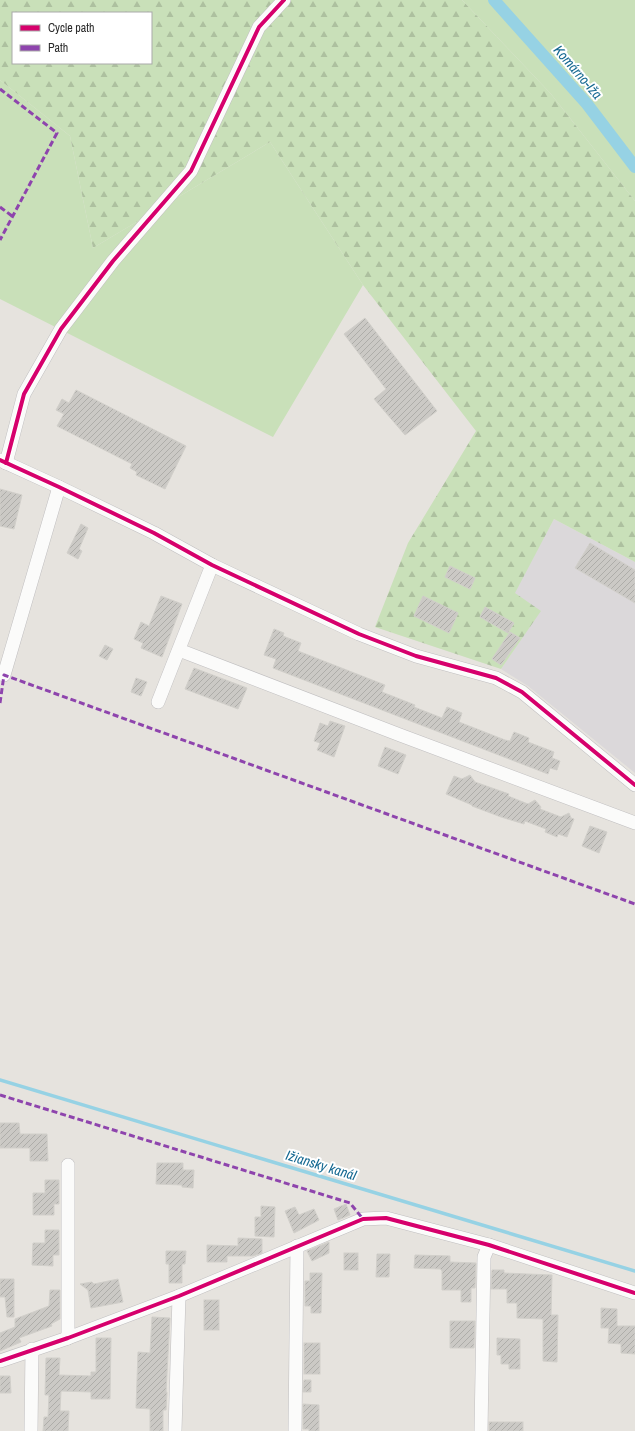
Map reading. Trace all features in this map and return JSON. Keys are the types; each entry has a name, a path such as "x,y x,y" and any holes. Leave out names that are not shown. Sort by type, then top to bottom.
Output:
{"street":[{"path":"284,0 258,27 192,171 113,261 61,330 24,394 3,461 154,533 212,565 359,634 416,656 496,678 522,692 635,785"},
{"path":"4,675 59,487"},
{"path":"158,702 212,565"},
{"path":"179,650 635,823"},
{"path":"68,1165 68,1338"},
{"path":"0,1361 68,1338 179,1296 363,1219 386,1218 489,1245 635,1293"},
{"path":"481,1431 484,1257 489,1245"},
{"path":"295,1431 297,1246"},
{"path":"175,1431 179,1296"},
{"path":"31,1431 32,1349"}],"shaded area":[{"path":"554,519 635,562 635,773 528,686 501,669 540,611 514,593"}],"green space":[{"path":"0,0 462,0 551,94 635,201 635,562 554,519 515,593 541,611 501,669 375,627 408,543 476,431 363,285 270,142 93,248 70,136 0,80"},
{"path":"462,0 635,0 635,201 551,94"},
{"path":"0,80 70,136 93,248 270,142 363,285 273,437 0,299"}],"building":[{"path":"365,318 437,411 405,435 374,399 386,389 344,334"},
{"path":"76,390 186,446 165,489 136,475 137,472 130,468 132,464 57,426 64,414 56,410 62,399 69,403"},
{"path":"0,489 22,495 14,529 0,526"},
{"path":"81,524 88,528 79,549 82,551 78,559 67,553"},
{"path":"590,543 635,570 635,603 575,568"},
{"path":"450,566 475,578 470,589 445,577"},
{"path":"161,596 182,604 162,657 141,648 143,643 134,639 141,622 149,626"},
{"path":"423,596 458,613 449,633 414,616"},
{"path":"485,607 514,623 508,633 480,617"},
{"path":"274,629 284,633 283,636 301,643 298,651 385,685 382,692 415,705 414,707 442,718 447,707 462,713 459,722 505,740 510,741 514,732 529,738 528,742 554,752 552,758 560,761 557,770 550,768 548,774 273,668 276,659 264,655"},
{"path":"510,632 520,638 501,665 492,659"},
{"path":"105,645 113,649 107,660 99,656"},
{"path":"194,668 247,688 238,709 185,689"},
{"path":"136,678 147,682 141,696 131,692"},
{"path":"330,721 345,726 334,757 317,750 320,743 314,741 320,723 328,726"},
{"path":"385,747 406,755 398,774 378,766"},
{"path":"470,775 475,782 509,794 508,796 528,804 535,800 541,807 540,809 561,817 569,813 571,818 574,819 567,837 558,834 557,837 545,832 546,829 525,821 524,824 501,817 446,794 454,776 462,779"},
{"path":"590,826 607,832 599,853 582,846"},
{"path":"0,1123 19,1123 20,1134 47,1134 48,1161 30,1161 30,1148 0,1148"},
{"path":"157,1163 183,1163 183,1170 194,1170 193,1188 182,1187 182,1185 156,1184"},
{"path":"45,1180 59,1180 59,1204 54,1204 54,1215 33,1215 33,1193 45,1193"},
{"path":"346,1204 350,1215 338,1220 334,1209"},
{"path":"261,1206 275,1207 274,1237 255,1236 255,1217 261,1217"},
{"path":"295,1207 299,1215 314,1209 319,1220 294,1233 285,1211"},
{"path":"45,1230 59,1230 59,1255 53,1255 53,1266 32,1265 33,1243 45,1243"},
{"path":"238,1238 262,1239 262,1253 253,1256 227,1256 227,1262 207,1262 207,1245 238,1246"},
{"path":"329,1242 329,1253 312,1261 307,1251"},
{"path":"166,1251 186,1251 185,1264 182,1264 182,1283 169,1283 169,1264 166,1264"},
{"path":"344,1253 358,1253 358,1270 344,1270"},
{"path":"377,1254 390,1254 389,1277 376,1277"},
{"path":"415,1255 450,1256 450,1262 476,1263 475,1288 471,1288 471,1302 461,1302 461,1290 442,1290 442,1271 440,1269 414,1268"},
{"path":"492,1270 504,1270 504,1273 552,1275 551,1315 558,1315 557,1362 543,1361 543,1319 517,1318 517,1303 507,1303 507,1289 491,1289"},
{"path":"310,1273 322,1273 321,1313 311,1313 311,1306 305,1306 305,1281 310,1281"},
{"path":"0,1279 14,1279 14,1317 7,1317 5,1297 0,1297"},
{"path":"118,1279 123,1302 91,1308 88,1290 80,1284 92,1282 94,1284"},
{"path":"50,1290 60,1290 60,1319 51,1324 52,1326 19,1338 21,1342 0,1351 0,1333 15,1327 15,1319 49,1306"},
{"path":"204,1300 219,1300 219,1330 204,1330"},
{"path":"601,1308 617,1309 617,1326 635,1326 635,1354 621,1353 621,1344 608,1343 609,1328 601,1328"},
{"path":"152,1317 170,1318 166,1410 163,1410 163,1431 150,1431 150,1409 136,1408 138,1352 150,1353"},
{"path":"450,1321 475,1321 474,1348 450,1348"},
{"path":"96,1338 111,1338 110,1399 91,1399 91,1392 61,1391 60,1411 69,1411 68,1431 43,1431 44,1417 48,1417 49,1395 45,1395 46,1358 60,1358 59,1375 91,1376 91,1372 96,1372"},
{"path":"497,1338 520,1339 520,1369 509,1369 509,1364 501,1364 501,1355 497,1355"},
{"path":"304,1343 320,1343 320,1374 304,1374"},
{"path":"0,1376 10,1376 11,1393 0,1393"},
{"path":"304,1380 311,1380 311,1392 303,1392"},
{"path":"303,1404 319,1405 319,1431 309,1431 309,1429 303,1429"},
{"path":"489,1422 523,1422 523,1431 489,1431"}],"waterway":[{"name":"Komárno-Iža","path":"494,0 587,104 635,167"},
{"name":"Ižiansky kanál","path":"0,1080 635,1271"}],"marked path":[{"path":"0,89 57,133 0,240"},
{"path":"0,207 12,216"},
{"path":"0,703 4,675 635,904"},
{"path":"0,1095 350,1203 363,1219"}],"cycle path":[{"path":"6,463 24,394 61,329 113,261 191,171 259,27 284,0"},
{"path":"0,460 154,533 212,565 359,634 416,656 496,678 522,692 635,785"},
{"path":"0,1361 68,1338 179,1296 363,1219 386,1218 489,1245 635,1293"}]}
